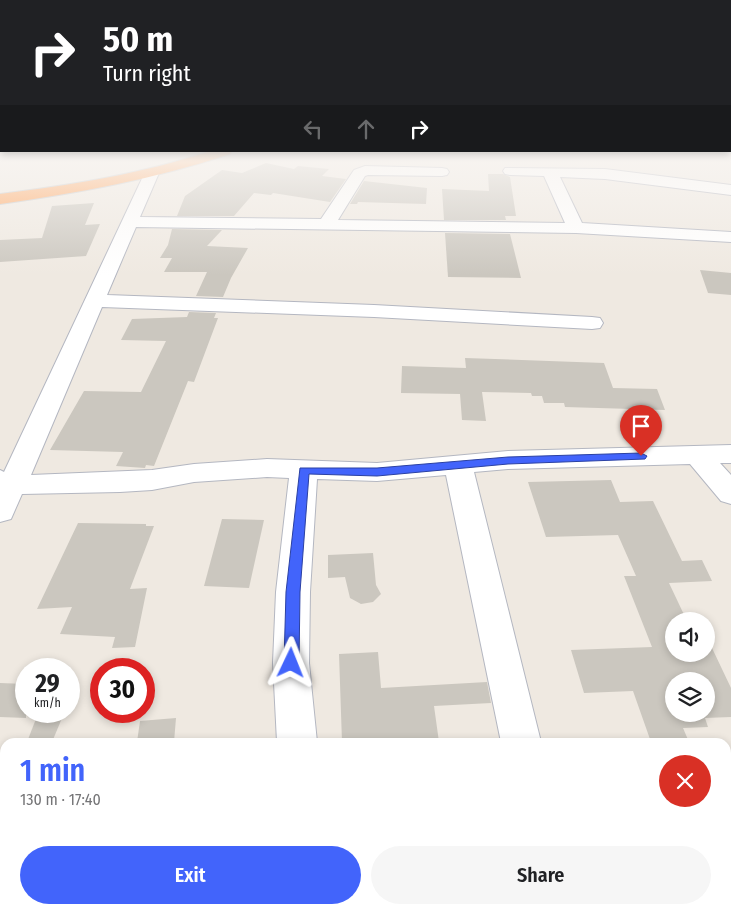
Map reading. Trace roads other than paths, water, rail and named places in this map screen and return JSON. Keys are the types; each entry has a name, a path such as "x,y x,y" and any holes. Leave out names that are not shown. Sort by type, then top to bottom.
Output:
{"highway":[{"path":"0,198 61,190"}],"street":[{"path":"0,512 6,483 95,302 144,190"},
{"path":"326,225 348,190"},
{"path":"558,190 576,228"},
{"path":"131,222 576,228 731,237"},
{"path":"95,302 374,311 592,323"},
{"path":"6,483 120,482 223,470 267,468 377,472 508,460 731,454"},
{"path":"698,455 731,494"},
{"path":"458,465 520,738"},
{"path":"297,738 291,663 293,592 304,470"}]}
